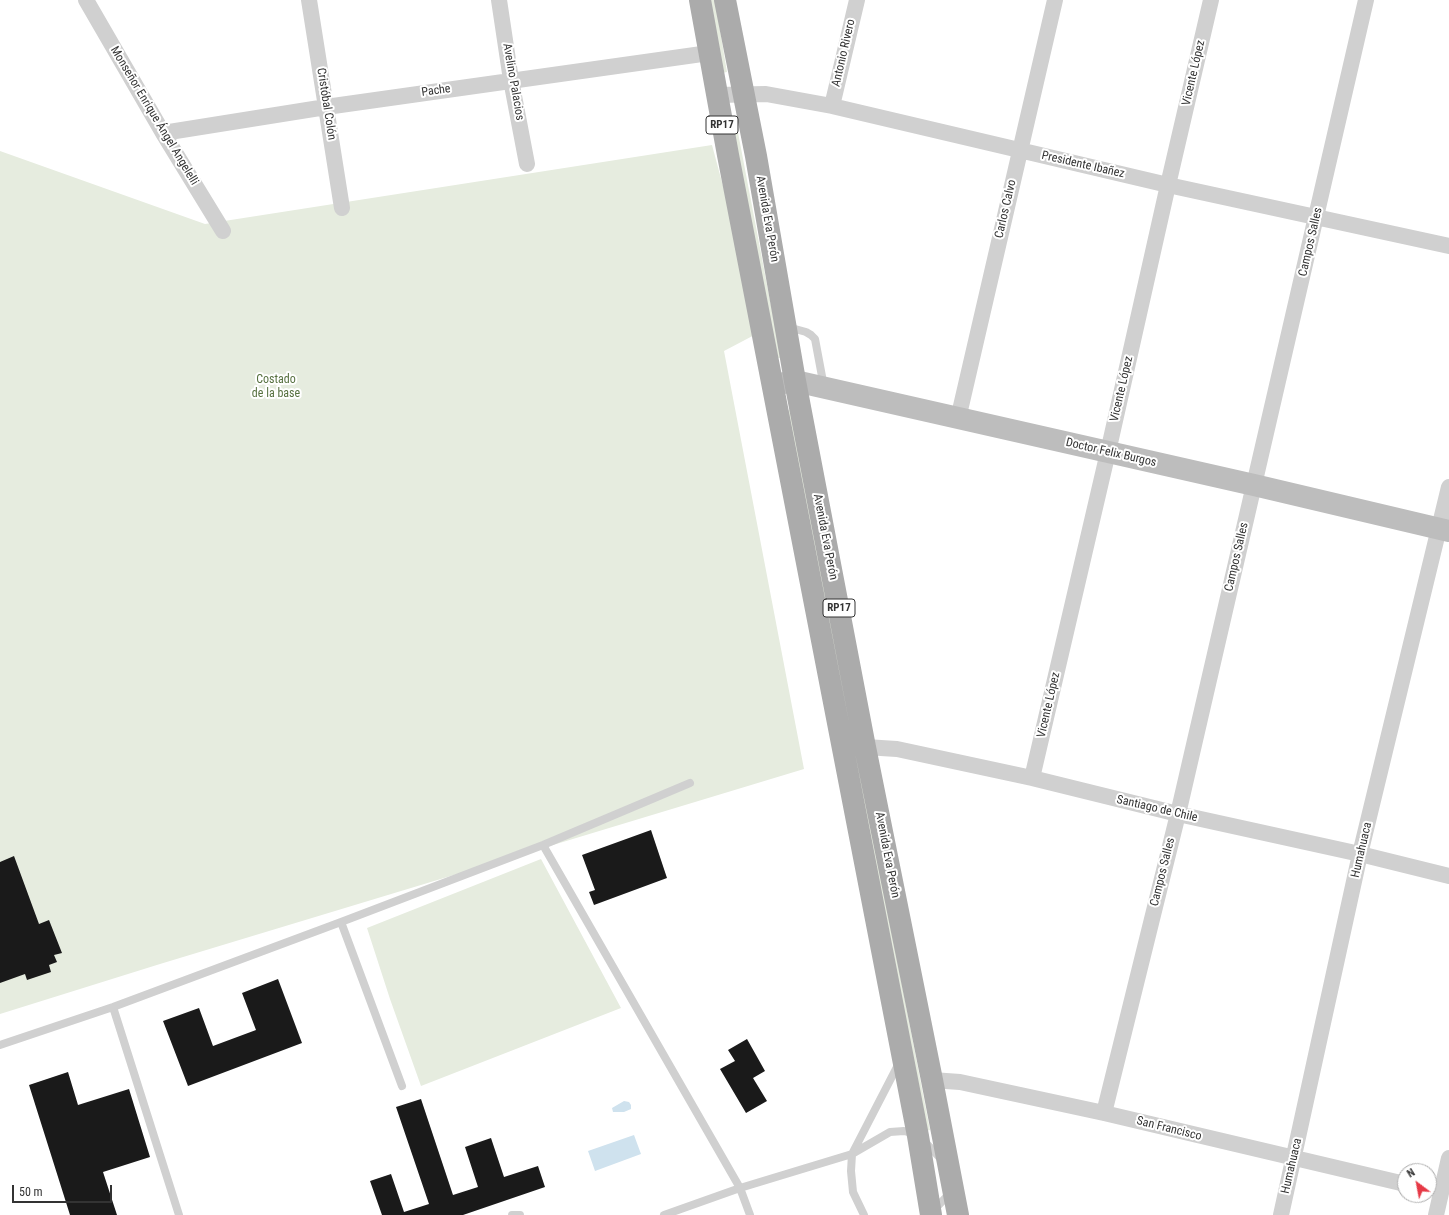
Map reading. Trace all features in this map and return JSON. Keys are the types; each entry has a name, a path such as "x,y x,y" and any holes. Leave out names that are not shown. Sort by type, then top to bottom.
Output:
{"main road":[{"name":"Avenida Eva Perón","path":"700,0 717,95 903,1055 918,1136 930,1214"},
{"name":"Avenida Eva Perón","path":"725,0 744,94 795,381 865,747 958,1215"}],"street":[{"name":"Monseñor Enrique Ángel Angelelli","path":"86,0 163,133 223,231"},
{"name":"Cristóbal Colón","path":"310,0 342,208"},
{"name":"Avelino Palacios","path":"499,0 528,164"},
{"name":"Antonio Rivero","path":"832,106 856,0"},
{"name":"Carlos Calvo","path":"958,419 1055,0"},
{"name":"Vicente López","path":"1032,778 1211,0"},
{"name":"Campos Salles","path":"1104,1113 1178,814 1366,0"},
{"name":"Pache","path":"163,133 326,107 709,53"},
{"name":"Presidente Ibañez","path":"717,95 766,94 832,106 1168,185 1449,246"},
{"name":"Doctor Felix Burgos","path":"773,385 795,381 1254,485 1444,530"},
{"name":"Humahuaca","path":"1281,1215 1360,854 1444,530 1449,486"},
{"name":"Santiago de Chile","path":"865,747 897,749 1032,778 1178,814 1360,854 1449,876"},
{"name":"San Francisco","path":"932,1080 960,1082 1104,1113 1397,1182"},
{"path":"1436,1215 1440,1192 1449,1158"}],"lane":[{"path":"785,327 806,332 811,334 815,339 824,388"},
{"path":"0,1045 113,1007 341,922 543,845 690,783"},
{"path":"543,845 740,1188 750,1215"},
{"path":"341,922 402,1086"},
{"path":"113,1007 179,1215"},
{"path":"864,1215 853,1192 851,1171 852,1154 903,1055"},
{"path":"664,1215 740,1188 852,1154 890,1132 904,1131 918,1136 948,1166"},
{"path":"930,1214 953,1189"},
{"path":"512,1215 520,1215"}],"green space":[{"path":"709,0 715,0 727,72 722,73"},
{"path":"734,118 781,358 778,358 731,119"},
{"name":"Costado de la base","path":"712,145 762,331 724,351 804,769 0,1014 0,151 205,224"},
{"path":"791,409 930,1130 926,1131 787,411"},
{"path":"541,859 621,1008 421,1086 367,928"}],"water":[{"path":"624,1101 629,1102 631,1109 624,1112 613,1112 612,1108"},
{"path":"634,1135 641,1154 595,1171 588,1151"}],"building":[{"path":"651,830 667,878 594,905 589,892 595,890 582,855"},
{"path":"14,856 39,924 49,920 62,953 54,955 57,962 49,965 51,972 27,980 25,974 0,983 0,862"},
{"path":"278,979 302,1043 188,1086 163,1021 199,1008 213,1046 256,1030 242,993"},
{"path":"747,1039 765,1071 753,1078 767,1101 746,1113 720,1069 735,1061 728,1050"},
{"path":"68,1072 78,1105 129,1089 150,1157 103,1172 117,1215 70,1215 29,1085"},
{"path":"421,1099 453,1195 478,1187 465,1147 491,1138 504,1177 538,1166 545,1187 463,1215 382,1215 370,1181 391,1174 404,1212 429,1204 396,1107"}]}
